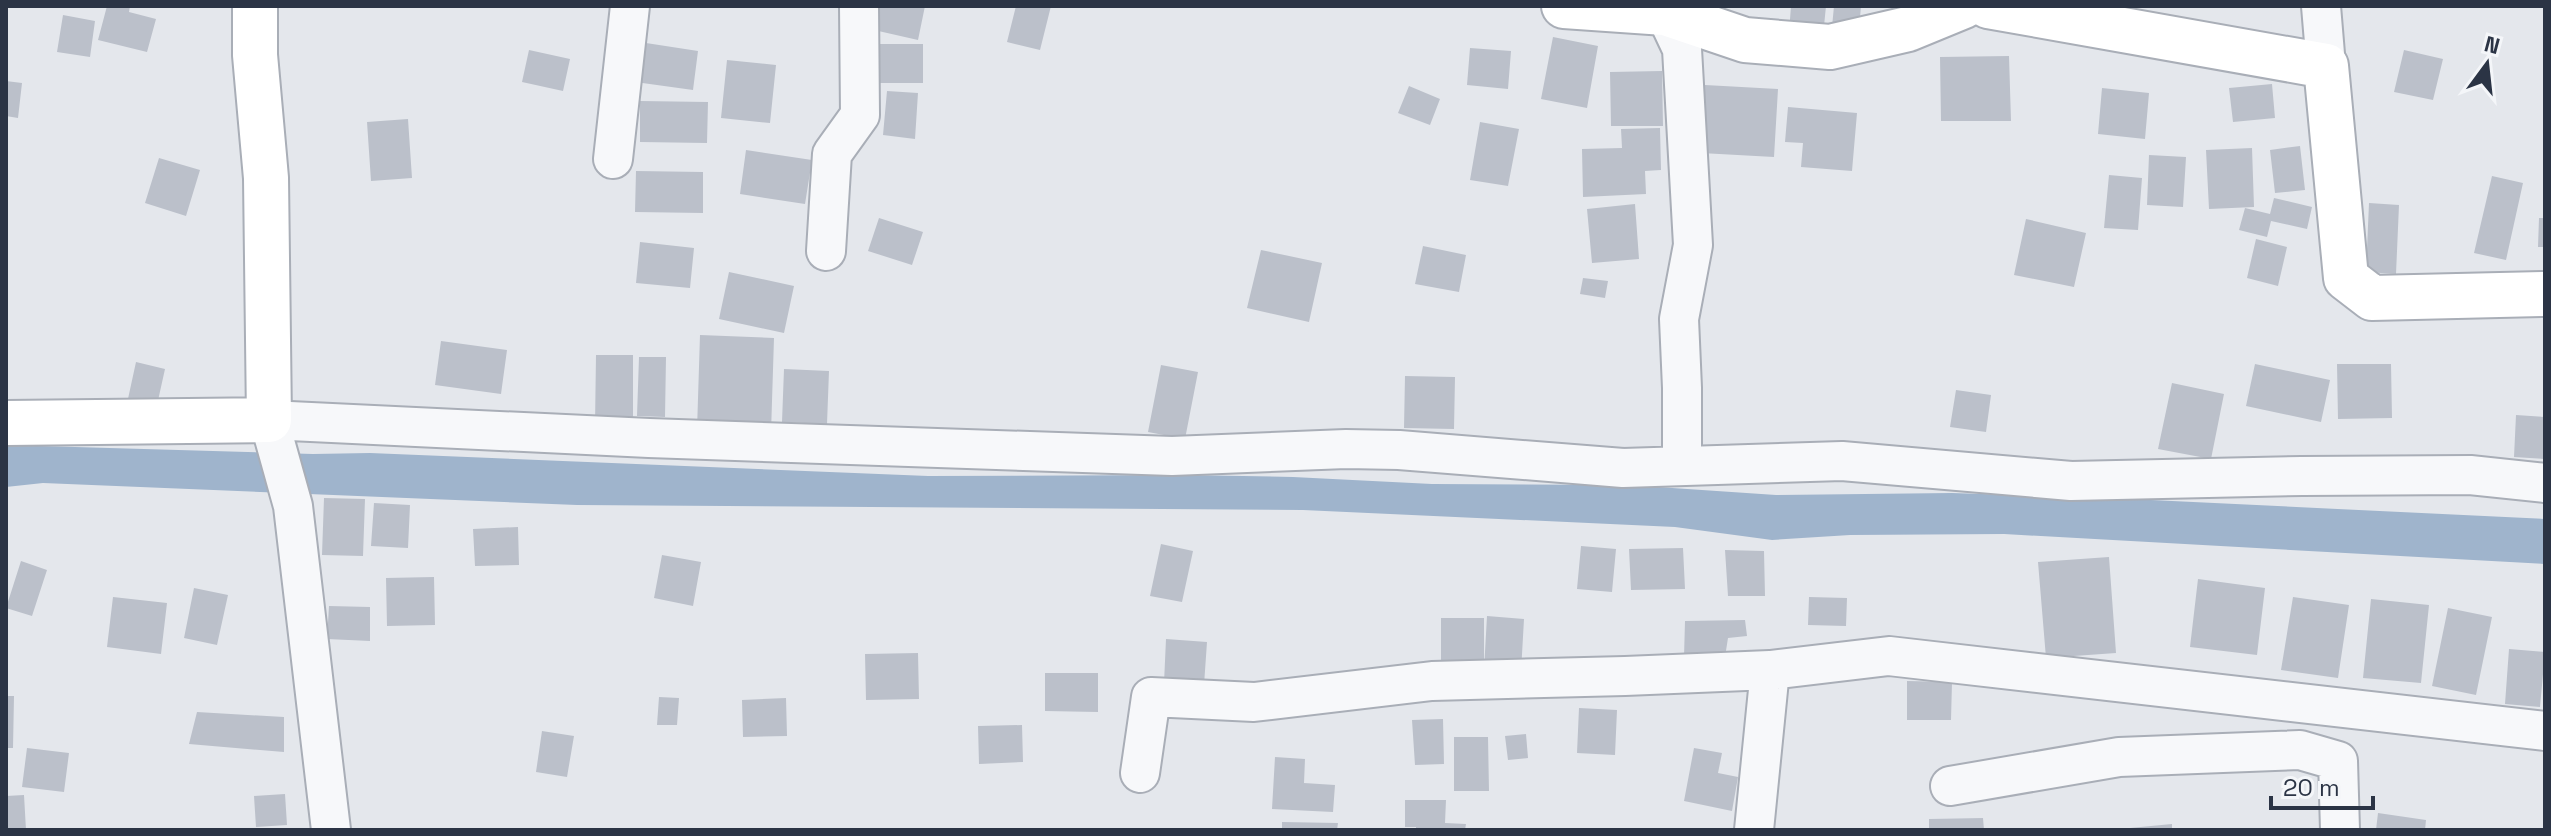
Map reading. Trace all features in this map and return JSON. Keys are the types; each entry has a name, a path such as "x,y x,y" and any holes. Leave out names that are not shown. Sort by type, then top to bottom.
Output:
{"street":[{"path":"255,6 255,55 266,178 273,432 293,506 331,830"},
{"path":"613,159 630,6"},
{"path":"826,251 832,154 860,115 859,6"},
{"path":"1564,6 1666,9 1745,40 1830,47 1908,29 1964,6"},
{"path":"1988,6 2326,66"},
{"path":"2321,6 2346,278 2372,298 2545,294"},
{"path":"1666,9 1682,49 1693,245 1679,319 1682,466"},
{"path":"6,423 273,432 649,438 1172,456 1346,449 1399,450 1623,468 1842,461 2071,481 2470,475 2545,483"},
{"path":"1140,773 1151,697 1254,702 1432,681 1770,670 1889,656 2545,731"},
{"path":"1754,830 1770,670"},
{"path":"1950,786 2119,757 2300,750 2338,761 2340,830"}],"water":[{"path":"6,445 370,453 928,476 1293,477 1432,484 1628,485 1776,495 1952,493 2130,499 2545,519 2545,564 2004,534 1850,535 1772,540 1675,527 1303,510 577,505 43,483 6,487"}],"building":[{"path":"107,6 130,6 129,12 156,19 147,52 98,40"},
{"path":"879,6 925,6 918,40 874,30"},
{"path":"1016,6 1051,6 1040,50 1007,42"},
{"path":"1791,6 1826,6 1823,36 1789,33"},
{"path":"1834,6 1861,6 1859,29 1832,27"},
{"path":"63,15 95,21 90,57 57,52"},
{"path":"1553,37 1598,46 1587,108 1541,99"},
{"path":"633,41 698,51 693,90 628,81"},
{"path":"876,44 923,44 923,83 876,83"},
{"path":"1470,48 1511,51 1508,89 1467,85"},
{"path":"529,50 570,59 563,91 522,82"},
{"path":"2404,50 2443,59 2433,100 2394,92"},
{"path":"2009,56 2011,121 1941,121 1940,57"},
{"path":"727,60 776,65 770,123 721,118"},
{"path":"1662,71 1663,126 1611,126 1610,72"},
{"path":"6,81 22,83 18,118 6,116"},
{"path":"2272,84 2275,118 2233,122 2229,88"},
{"path":"1705,85 1778,89 1774,157 1701,153"},
{"path":"1409,86 1440,99 1430,125 1398,113"},
{"path":"2102,88 2149,93 2145,139 2098,134"},
{"path":"887,91 918,93 915,139 883,135"},
{"path":"640,101 708,102 707,143 640,142"},
{"path":"1788,107 1857,113 1852,171 1801,167 1803,143 1785,142"},
{"path":"408,119 412,178 371,181 367,122"},
{"path":"1480,122 1519,129 1508,186 1470,180"},
{"path":"1660,128 1661,170 1645,171 1646,194 1583,197 1582,149 1622,148 1621,129"},
{"path":"2300,146 2305,190 2275,193 2270,150"},
{"path":"2252,148 2254,207 2209,209 2206,150"},
{"path":"746,150 812,160 805,204 740,194"},
{"path":"2149,155 2186,157 2183,207 2147,205"},
{"path":"159,158 200,170 186,216 145,203"},
{"path":"636,171 703,172 703,213 635,212"},
{"path":"2109,175 2142,178 2138,230 2104,228"},
{"path":"2492,176 2523,183 2506,260 2474,253"},
{"path":"2274,198 2312,207 2307,229 2271,221 2267,237 2239,230 2245,208 2270,214"},
{"path":"2369,203 2399,205 2396,274 2366,272"},
{"path":"1635,204 1639,259 1592,263 1587,209"},
{"path":"879,218 923,232 912,265 868,251"},
{"path":"2539,218 2545,218 2545,247 2538,247"},
{"path":"2026,219 2086,233 2074,287 2014,275"},
{"path":"2256,239 2287,247 2278,286 2247,278"},
{"path":"640,242 694,248 690,288 636,283"},
{"path":"1423,246 1466,255 1459,292 1415,284"},
{"path":"1261,250 1322,263 1309,322 1247,308"},
{"path":"729,272 794,286 784,333 719,319"},
{"path":"1583,278 1608,281 1605,298 1580,294"},
{"path":"700,335 774,338 771,433 697,430"},
{"path":"441,341 507,350 501,394 435,385"},
{"path":"596,355 633,355 633,425 595,425"},
{"path":"639,357 666,357 665,417 637,416"},
{"path":"136,362 165,369 155,414 126,408"},
{"path":"2255,364 2330,380 2321,422 2246,406"},
{"path":"2337,364 2391,364 2392,418 2338,419"},
{"path":"1161,365 1198,372 1185,439 1148,432"},
{"path":"784,369 829,371 827,424 782,422"},
{"path":"1405,376 1455,377 1454,429 1404,428"},
{"path":"2172,383 2224,394 2211,459 2158,449"},
{"path":"1956,390 1991,395 1986,432 1950,427"},
{"path":"2516,415 2545,417 2545,459 2514,457"},
{"path":"324,498 365,499 363,556 322,555"},
{"path":"374,503 410,505 408,548 371,546"},
{"path":"518,527 519,565 475,566 473,529"},
{"path":"1161,544 1193,551 1182,602 1150,596"},
{"path":"1581,546 1616,549 1612,592 1577,589"},
{"path":"1683,548 1685,589 1631,590 1629,549"},
{"path":"1725,550 1764,551 1765,596 1728,596"},
{"path":"662,555 701,562 693,606 654,598"},
{"path":"2109,557 2116,653 2046,658 2038,562"},
{"path":"21,561 47,570 32,616 6,608"},
{"path":"434,577 435,625 387,626 386,578"},
{"path":"2198,579 2265,588 2257,655 2190,647"},
{"path":"194,588 228,595 217,645 184,638"},
{"path":"113,597 167,603 161,654 107,647"},
{"path":"1809,597 1847,598 1846,626 1808,625"},
{"path":"2293,597 2349,605 2338,678 2281,670"},
{"path":"2371,599 2429,605 2421,683 2363,678"},
{"path":"329,606 370,607 370,641 327,639"},
{"path":"2448,608 2492,617 2476,695 2432,686"},
{"path":"1487,616 1524,619 1521,672 1484,670"},
{"path":"1441,618 1484,618 1484,661 1441,661"},
{"path":"1745,620 1747,636 1728,638 1725,657 1684,657 1685,621"},
{"path":"1166,639 1207,642 1204,685 1164,683"},
{"path":"2509,649 2545,652 2540,707 2505,704"},
{"path":"918,653 919,699 866,700 865,654"},
{"path":"1045,673 1098,673 1098,712 1045,711"},
{"path":"1907,681 1952,682 1951,720 1907,720"},
{"path":"6,696 14,696 13,748 6,748"},
{"path":"659,697 679,698 677,725 657,725"},
{"path":"786,698 787,736 743,737 742,700"},
{"path":"1579,708 1617,710 1615,755 1577,753"},
{"path":"197,712 284,717 284,752 189,744"},
{"path":"1443,719 1444,764 1415,765 1412,720"},
{"path":"1022,725 1023,762 979,764 978,726"},
{"path":"542,731 574,736 567,777 536,772"},
{"path":"1526,734 1528,758 1508,760 1505,736"},
{"path":"1454,737 1488,737 1489,791 1454,791"},
{"path":"27,748 69,753 64,792 22,787"},
{"path":"1694,748 1722,753 1718,773 1738,777 1732,811 1684,801"},
{"path":"1275,757 1305,759 1304,783 1335,785 1333,812 1272,809"},
{"path":"285,794 287,825 256,827 254,796"},
{"path":"24,795 26,830 6,830 6,796"},
{"path":"1405,800 1446,800 1445,823 1466,824 1465,830 1416,830 1416,827 1405,827"},
{"path":"2378,813 2426,820 2425,830 2376,830"},
{"path":"1983,818 1984,830 1929,830 1929,819"},
{"path":"1282,822 1338,823 1337,830 1282,830"},
{"path":"2172,824 2172,830 2130,830 2130,828"}]}
